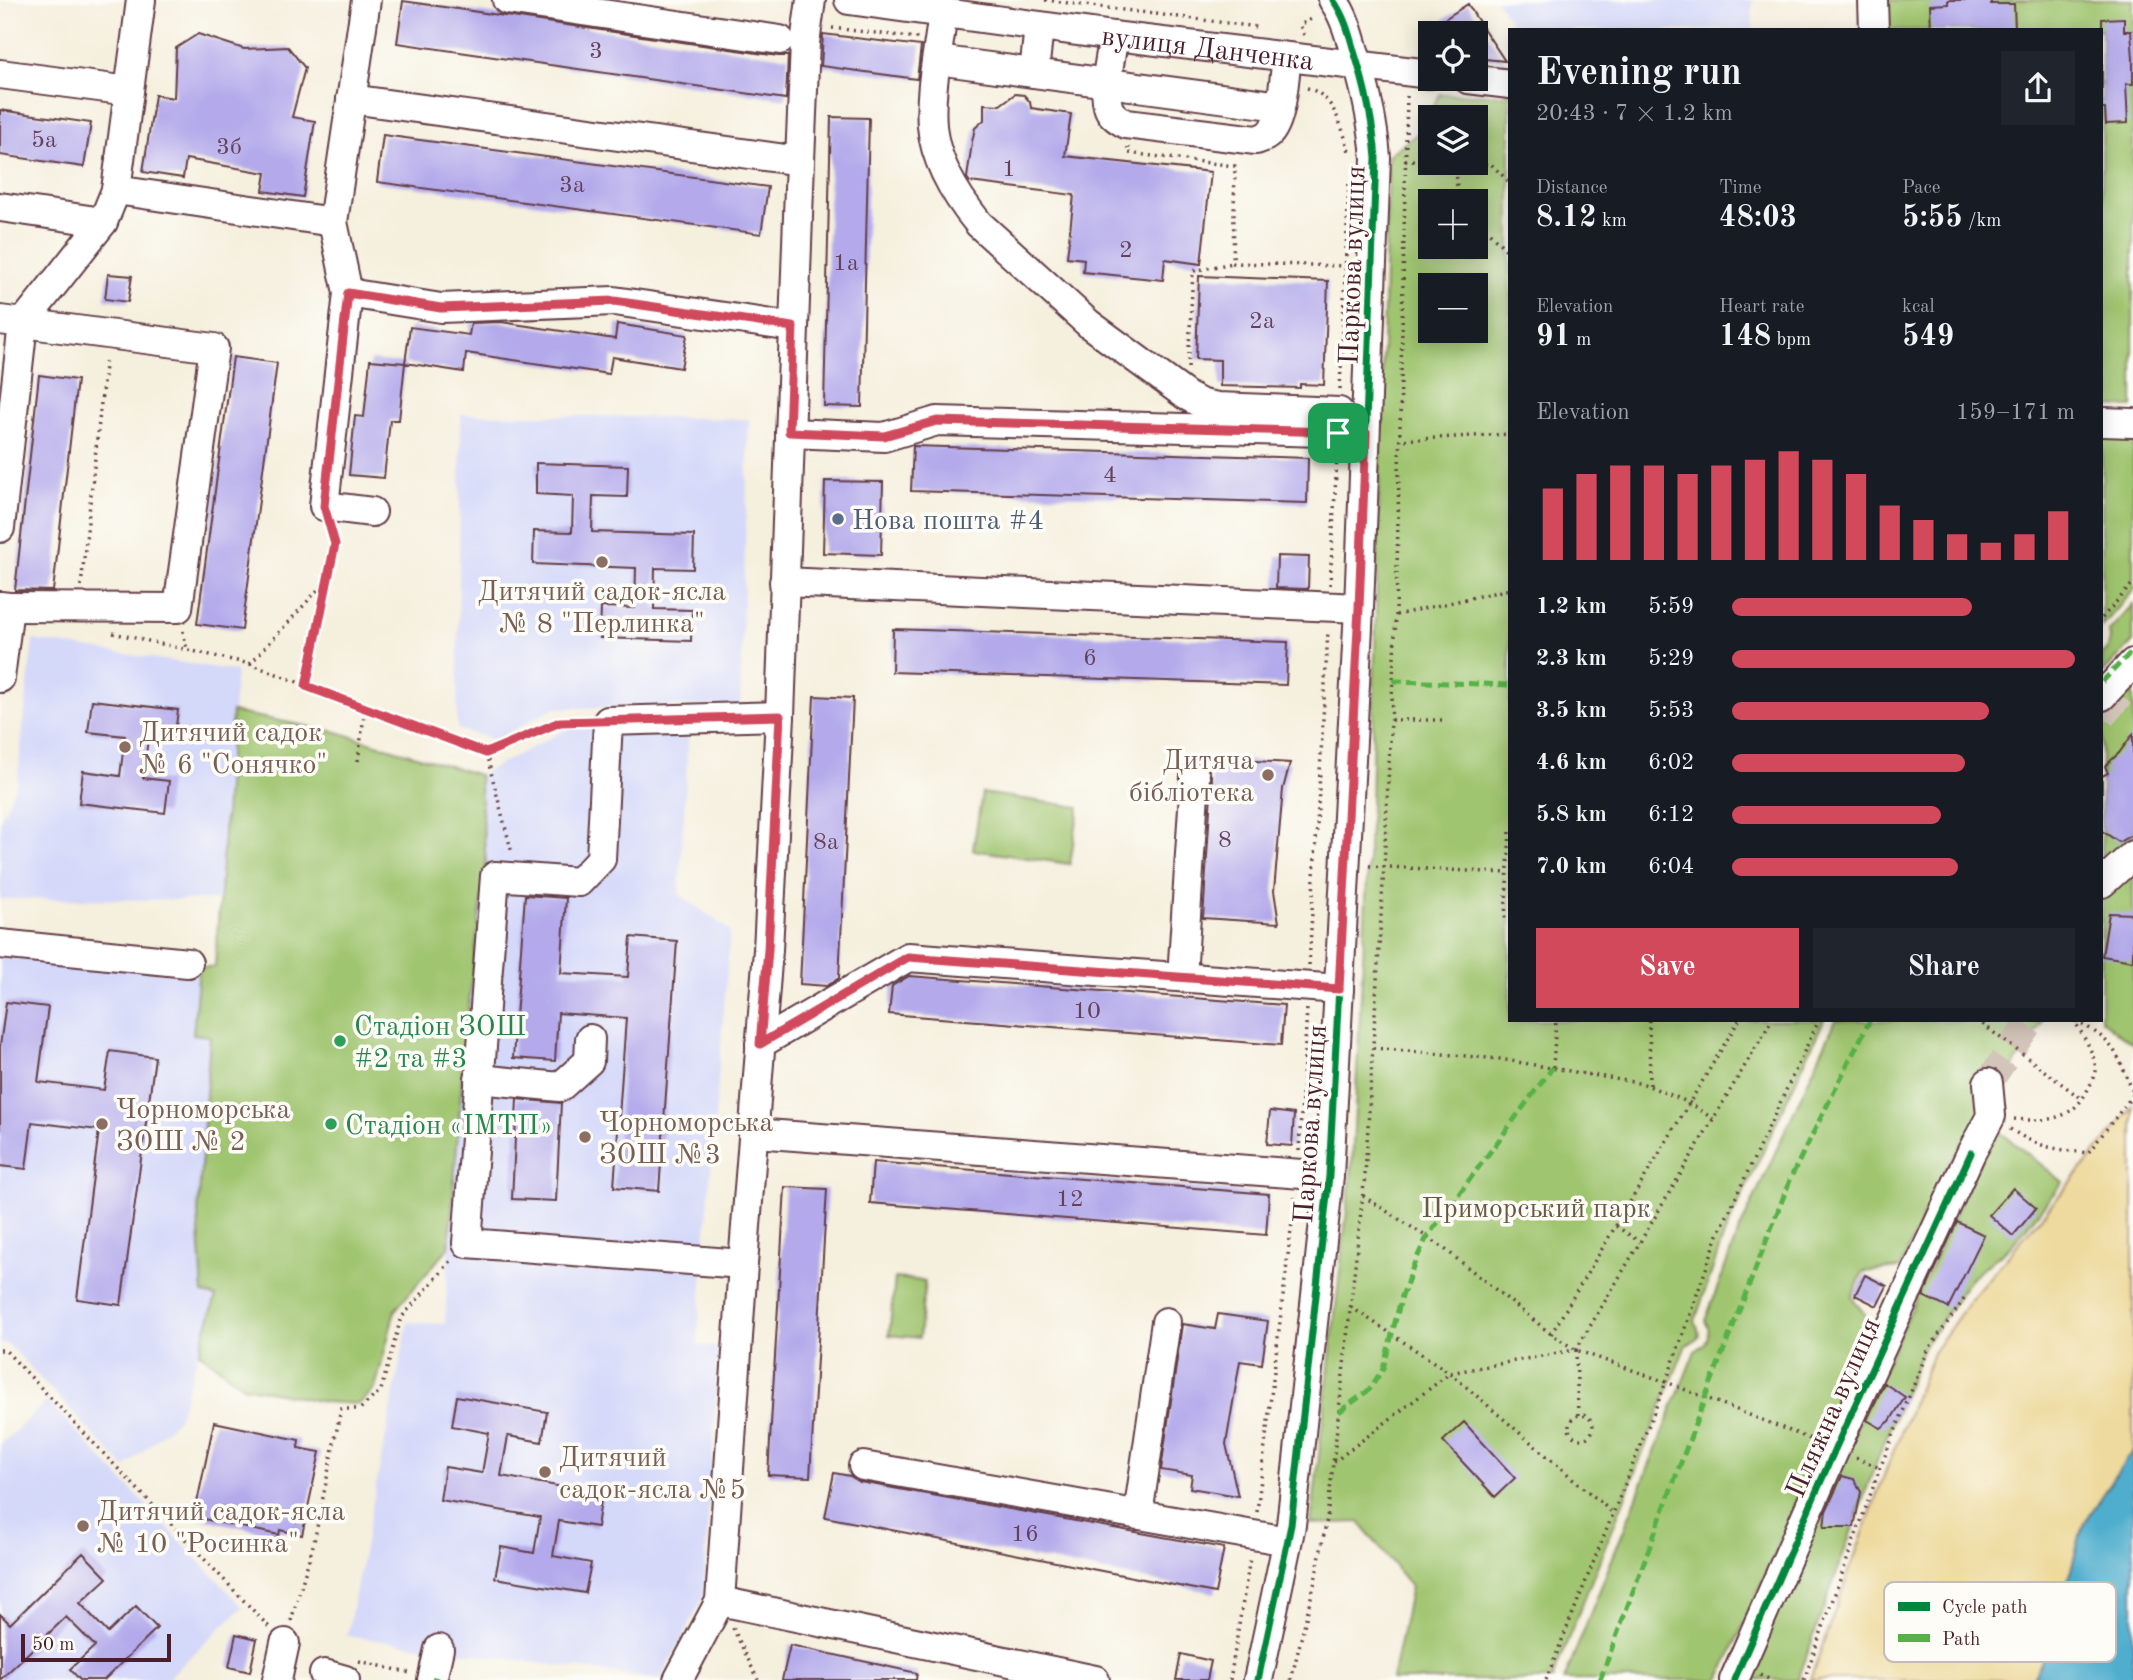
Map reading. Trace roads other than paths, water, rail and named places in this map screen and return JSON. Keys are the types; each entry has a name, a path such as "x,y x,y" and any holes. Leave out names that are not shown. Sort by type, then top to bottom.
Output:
{"street":[{"path":"0,528 12,321 103,222 116,190 141,0"},
{"path":"366,0 333,222 348,293 324,506 372,512"},
{"path":"506,0 780,40"},
{"path":"678,1680 720,1601 752,1133 768,950 780,716 805,43 811,0"},
{"name":"вулиця Данченка","path":"849,0 1035,12 1114,36 1288,44 1358,65 1418,72"},
{"name":"Паркова вулиця","path":"1258,1680 1287,1541 1329,1176 1359,608 1376,158 1374,128 1358,65 1346,25 1334,0"},
{"path":"1873,0 1874,28"},
{"path":"931,7 937,60 931,110 932,129 942,163 967,209 993,237 1067,306 1187,396 1202,404 1218,407 1339,412 1338,433"},
{"path":"1034,73 1035,12"},
{"path":"1114,36 1108,83 1109,109 1116,118 1126,124 1256,140 1272,130 1280,106 1288,44"},
{"path":"937,60 1280,106"},
{"path":"0,74 129,91"},
{"path":"1488,81 1508,84"},
{"path":"351,99 800,161"},
{"path":"116,190 333,222"},
{"path":"0,207 103,222"},
{"path":"348,293 441,308 614,301 793,327"},
{"path":"0,678 4,606 178,608 214,348 12,321"},
{"path":"789,432 884,436 937,421 1366,433"},
{"path":"2103,422 2133,423"},
{"path":"784,582 1359,608"},
{"path":"2103,695 2131,676"},
{"path":"743,1264 467,1243 495,876 579,882 601,859 608,720 780,716"},
{"path":"1182,977 1195,776"},
{"path":"2103,882 2133,855"},
{"path":"0,944 188,963"},
{"path":"760,1044 908,957 1339,989"},
{"path":"479,1079 560,1087 589,1060 590,1039"},
{"name":"Пляжна вулиця","path":"1734,1680 1835,1449 1971,1153 1991,1116 1988,1083"},
{"path":"752,1133 1329,1176"},
{"path":"1138,1515 1166,1322"},
{"path":"863,1466 1287,1541"},
{"path":"720,1601 1095,1680"},
{"path":"277,1680 285,1643"},
{"path":"432,1680 439,1649"}],"water":[{"path":"2133,1450 2133,1680 2032,1680 2041,1662 2116,1662 2116,1582 2068,1582 2083,1525"}],"tunnel":[{"path":"2103,715 2128,685"},
{"path":"1988,1083 2030,1022"}],"place":[{"name":"Нова пошта #4","path":"838,519"},
{"name":"Дитячий садок-ясла № 8 \"Перлинка\"","path":"602,562"},
{"name":"Дитячий садок № 6 \"Сонячко\"","path":"125,747"},
{"name":"Дитяча бібліотека","path":"1268,775"},
{"name":"Стадіон ЗОШ #2 та #3","path":"340,1041"},
{"name":"Чорноморська ЗОШ № 2","path":"102,1124"},
{"name":"Стадіон «ІМТП»","path":"331,1124"},
{"name":"Чорноморська ЗОШ №3","path":"585,1137"},
{"name":"Дитячий садок-ясла №5","path":"545,1472"},
{"name":"Дитячий садок-ясла № 10 \"Росинка\"","path":"83,1526"}],"park label":[{"name":"Приморський парк","path":"1536,1207"}]}
